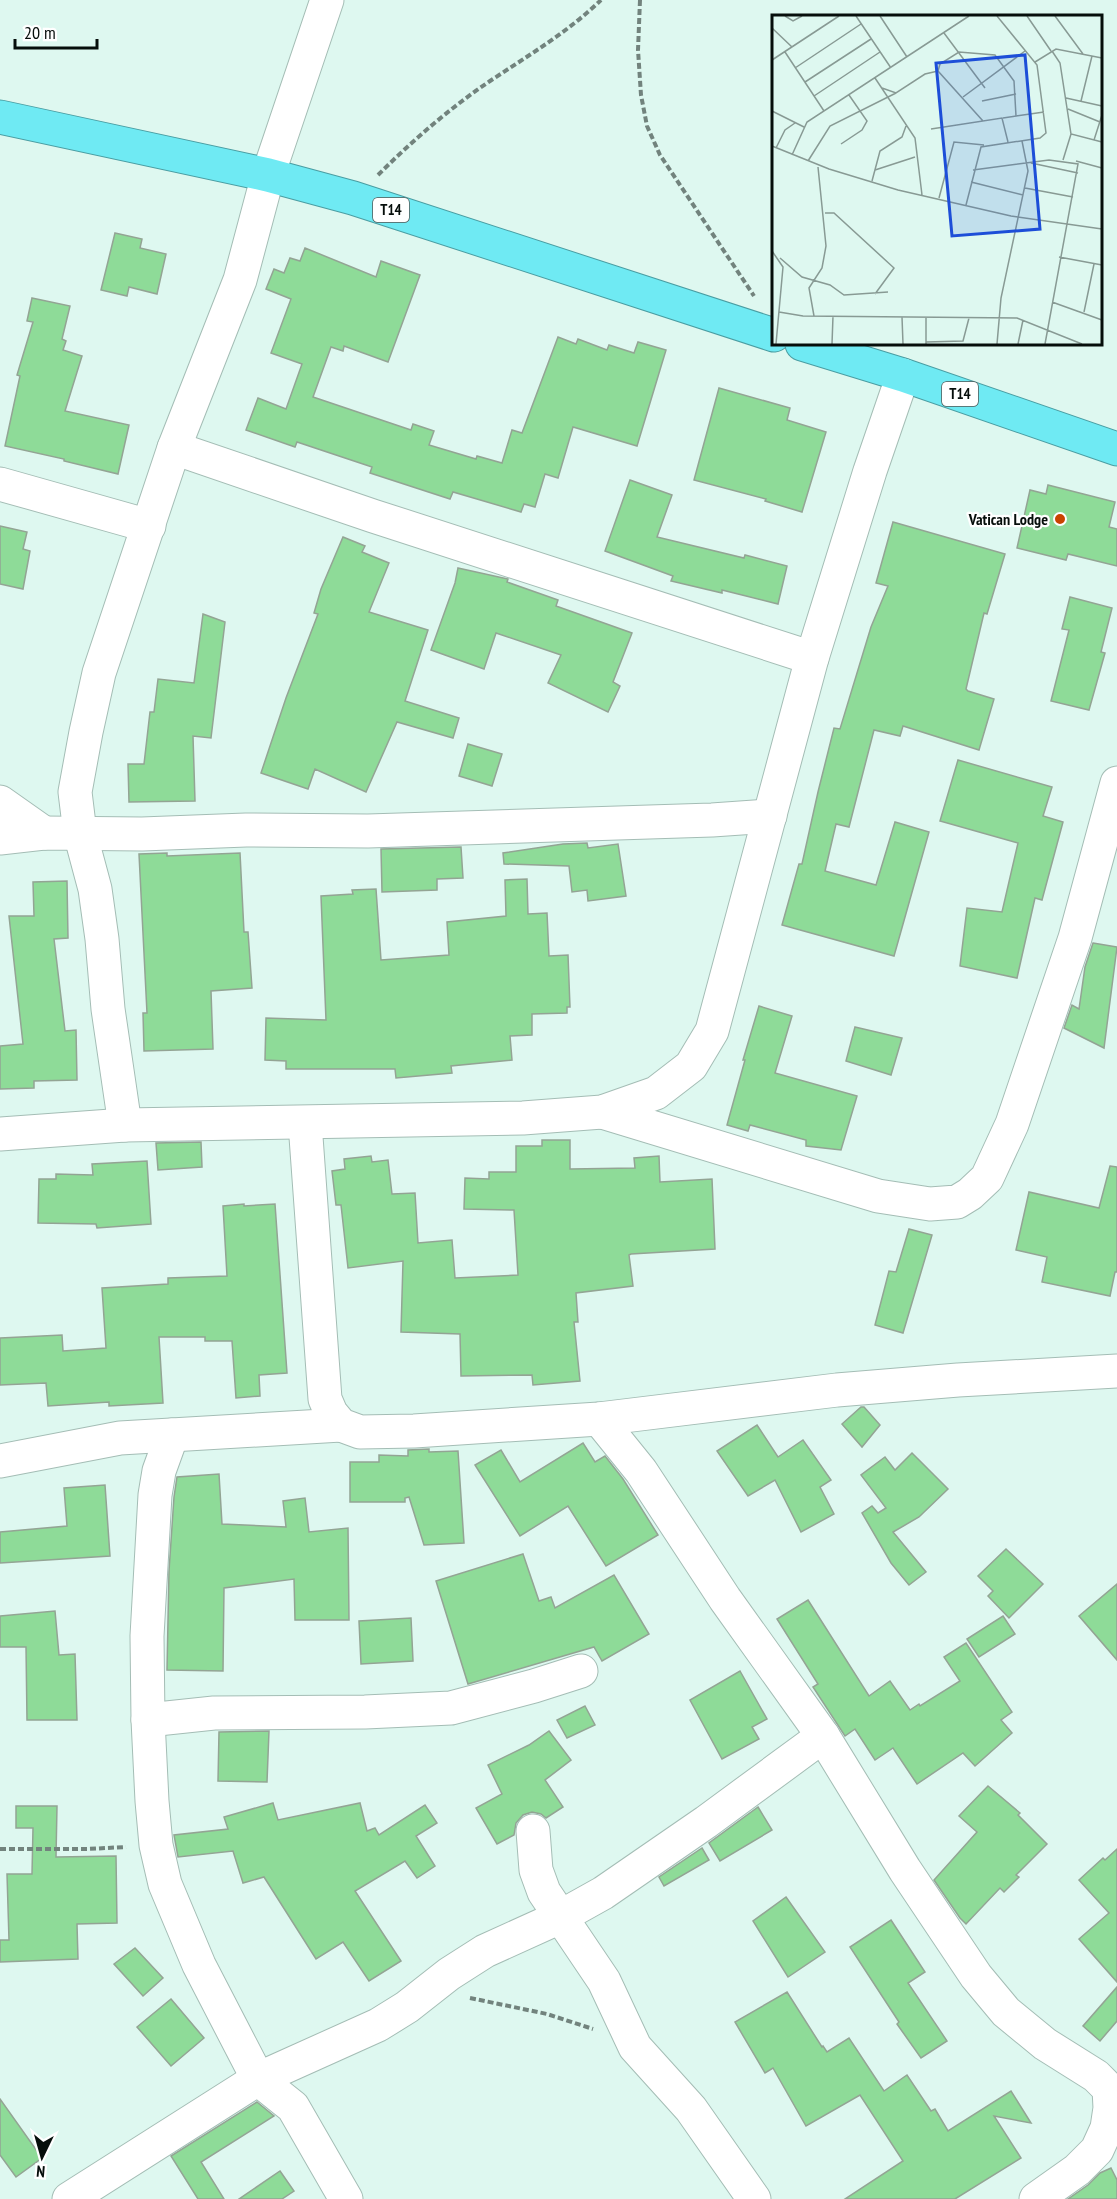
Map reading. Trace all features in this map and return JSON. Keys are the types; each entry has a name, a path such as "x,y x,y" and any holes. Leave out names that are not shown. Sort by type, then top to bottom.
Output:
{"highway":[{"name":"T14","path":"0,117 268,175 353,198 772,333"},
{"name":"T14","path":"805,345 903,375 1117,449"}],"street":[{"path":"124,1125 95,889 80,833 75,792 99,673 174,448 240,280 268,175 327,0"},
{"path":"0,1134 205,1122 305,1123 524,1119 602,1112 656,1093 691,1066 711,1031 812,658 870,471 903,375"},
{"path":"174,448 259,479 318,496 373,516 812,658"},
{"path":"0,484 149,526"},
{"path":"602,1112 878,1196 930,1204 957,1203 987,1178 1012,1124 1076,938 1117,783"},
{"path":"0,802 44,832"},
{"path":"0,838 44,832 142,834 246,830 368,831 701,821 770,816"},
{"path":"305,1123 325,1399 331,1413 341,1425"},
{"path":"0,1461 120,1438 341,1425 360,1432 414,1431 599,1419 837,1390 1117,1371"},
{"path":"599,1419 641,1471 725,1599 823,1736 905,1870 976,1976 1006,2012 1045,2044 1113,2089 1107,2128 1097,2150 1077,2170 1036,2199"},
{"path":"172,1435 159,1471 155,1495 147,1636 148,1720 156,1845 165,1884 199,1965 258,2079 293,2108 346,2199"},
{"path":"148,1720 214,1713 365,1712 451,1708 581,1671"},
{"path":"69,2199 258,2079 378,2025 485,1951 560,1917 622,1880 823,1736"},
{"path":"533,1832 536,1870 544,1892 604,1981 635,2047 691,2109 754,2199"}],"path":[{"path":"353,198 448,113 489,81 532,55 562,33 601,0"},
{"path":"640,0 638,50 640,84 647,126 660,154 759,304"},
{"path":"0,1849 87,1849 156,1845"},
{"path":"468,1998 547,2014 594,2029"}],"building":[{"path":"115,233 142,239 140,248 166,254 157,294 129,287 127,296 101,290"},
{"path":"305,248 376,277 381,261 420,275 388,362 344,346 343,351 331,347 313,397 411,430 413,424 434,431 429,445 476,459 477,456 502,463 512,430 522,433 558,337 576,344 578,339 607,350 609,345 634,353 638,342 666,350 637,446 573,427 558,478 545,474 535,507 524,504 521,512 453,492 450,499 370,473 372,467 297,442 295,447 246,430 258,398 286,409 302,364 271,353 291,299 266,289 274,269 284,273 290,258 300,261"},
{"path":"32,298 70,306 62,339 66,341 63,350 82,356 65,411 129,425 118,474 5,446 20,376 17,375 33,322 27,321"},
{"path":"719,388 790,408 787,420 826,432 802,512 765,501 766,499 694,480"},
{"path":"630,480 672,495 657,537 787,566 778,604 722,590 722,593 671,581 673,576 605,551"},
{"path":"1048,485 1115,502 1109,527 1117,529 1117,566 1068,554 1066,560 1017,548 1030,490 1046,494"},
{"path":"893,522 1005,554 987,614 984,613 966,689 994,699 979,750 903,726 900,736 874,730 849,827 836,824 825,871 876,885 895,822 929,832 894,956 782,925 799,864 802,864 834,728 840,729 871,627 888,586 876,583"},
{"path":"0,526 27,532 23,549 30,551 23,589 0,584"},
{"path":"343,537 365,546 362,552 389,563 369,612 428,630 405,701 459,718 453,738 397,722 366,792 315,769 308,789 261,773 318,614 314,613 321,589"},
{"path":"458,568 508,579 507,582 558,600 556,606 632,633 613,682 620,686 608,712 548,683 561,655 496,633 484,669 431,650 455,583"},
{"path":"1070,597 1112,608 1101,652 1105,653 1089,710 1051,701 1069,630 1062,629"},
{"path":"203,614 225,622 211,738 193,736 195,801 129,802 128,764 144,764 150,712 154,712 158,679 194,683"},
{"path":"468,744 502,754 492,786 459,776"},
{"path":"958,760 1052,787 1043,816 1063,822 1042,900 1035,898 1017,978 960,966 967,908 1002,912 1018,843 940,821"},
{"path":"587,843 588,848 618,844 626,896 588,901 587,890 572,892 569,866 504,864 503,853 563,844"},
{"path":"461,847 463,878 437,879 437,890 382,892 381,849"},
{"path":"167,853 167,856 240,853 244,932 248,932 252,988 211,991 213,1049 144,1051 143,1013 147,1013 139,854"},
{"path":"527,879 528,914 547,913 549,956 568,955 570,1007 567,1007 567,1013 532,1014 532,1035 510,1036 512,1060 451,1066 452,1073 396,1078 395,1069 286,1069 286,1061 265,1060 266,1018 326,1020 321,896 353,894 352,890 376,889 381,960 449,955 447,922 506,916 505,880"},
{"path":"67,881 68,938 54,939 65,1031 76,1030 77,1080 34,1081 34,1088 0,1089 0,1046 23,1044 9,916 34,916 33,882"},
{"path":"1093,943 1117,947 1104,1048 1064,1028 1072,1005 1079,1009 1085,967"},
{"path":"759,1006 792,1016 775,1073 857,1096 841,1150 806,1146 806,1140 750,1125 748,1131 727,1125"},
{"path":"855,1027 902,1038 891,1075 846,1061"},
{"path":"542,1140 570,1140 570,1169 635,1168 634,1158 659,1156 660,1182 712,1179 715,1249 631,1254 629,1255 633,1286 576,1293 578,1322 574,1322 580,1381 533,1385 532,1375 461,1376 460,1334 401,1332 403,1261 348,1268 341,1205 336,1205 332,1171 345,1169 344,1159 371,1156 372,1162 388,1160 392,1194 415,1193 418,1243 452,1240 455,1278 518,1275 514,1210 464,1209 465,1178 489,1179 489,1172 516,1172 516,1146 542,1146"},
{"path":"201,1142 202,1167 158,1170 156,1143"},
{"path":"147,1161 151,1224 97,1228 96,1224 38,1223 39,1179 56,1179 56,1174 93,1175 92,1164"},
{"path":"1110,1166 1117,1167 1117,1272 1115,1272 1110,1296 1042,1282 1047,1257 1016,1250 1029,1192 1099,1208"},
{"path":"244,1204 244,1206 275,1204 287,1373 259,1375 260,1396 236,1398 232,1341 205,1341 205,1337 159,1337 163,1403 109,1406 109,1402 48,1406 46,1383 0,1385 0,1338 62,1335 63,1351 106,1348 102,1288 168,1284 168,1278 227,1276 223,1206"},
{"path":"909,1229 932,1235 903,1333 875,1325 889,1271 896,1272"},
{"path":"861,1407 864,1407 880,1425 862,1447 842,1424"},
{"path":"757,1425 778,1457 803,1440 831,1480 820,1487 834,1514 801,1532 775,1480 748,1496 717,1451"},
{"path":"583,1443 595,1462 605,1456 623,1479 658,1535 606,1566 568,1506 520,1536 475,1465 501,1450 520,1482"},
{"path":"429,1449 429,1452 458,1451 464,1543 424,1545 409,1497 405,1498 405,1502 350,1502 350,1462 379,1462 379,1455 408,1456 408,1450"},
{"path":"912,1453 948,1489 919,1517 893,1532 926,1572 909,1585 891,1563 862,1513 872,1506 878,1513 886,1508 861,1475 885,1457 895,1470"},
{"path":"219,1474 222,1524 286,1527 283,1501 305,1498 309,1532 348,1528 349,1620 295,1620 294,1579 224,1588 223,1671 167,1670 169,1571 177,1477"},
{"path":"105,1485 110,1556 0,1563 0,1532 67,1526 64,1488"},
{"path":"1006,1549 1043,1584 1009,1618 988,1596 993,1591 978,1576"},
{"path":"523,1554 539,1601 551,1597 555,1608 614,1575 649,1634 602,1661 594,1647 468,1684 436,1581"},
{"path":"1117,1584 1117,1660 1079,1616"},
{"path":"808,1600 869,1696 890,1681 910,1710 960,1681 944,1657 966,1643 1012,1712 1001,1720 1012,1733 975,1766 963,1753 917,1784 893,1748 875,1760 855,1729 845,1736 813,1687 818,1684 777,1619"},
{"path":"55,1611 59,1655 75,1654 77,1720 27,1720 26,1647 0,1647 0,1616"},
{"path":"1003,1616 1015,1634 979,1657 967,1639"},
{"path":"411,1618 413,1661 361,1664 359,1621"},
{"path":"740,1671 767,1719 752,1727 759,1739 722,1759 690,1700"},
{"path":"585,1706 595,1725 567,1738 557,1720"},
{"path":"269,1731 267,1782 218,1781 219,1732"},
{"path":"549,1731 571,1760 545,1780 563,1807 546,1818 532,1812 523,1815 516,1823 514,1835 497,1844 476,1808 502,1794 488,1765 529,1745"},
{"path":"988,1786 1020,1813 1018,1815 1047,1844 1016,1875 1019,1877 1004,1892 1000,1888 966,1924 934,1880 977,1832 959,1816"},
{"path":"273,1803 278,1820 360,1803 367,1831 375,1828 379,1835 425,1805 437,1823 416,1836 435,1866 417,1878 405,1861 355,1891 401,1961 369,1981 343,1942 316,1959 264,1877 243,1883 233,1851 178,1857 174,1835 228,1829 224,1817"},
{"path":"16,1806 57,1806 56,1857 116,1856 117,1923 77,1924 78,1959 0,1962 0,1940 9,1940 7,1874 32,1874 33,1828 16,1828"},
{"path":"758,1807 772,1830 720,1861 709,1843"},
{"path":"702,1848 709,1860 664,1886 659,1877"},
{"path":"1117,1849 1117,1982 1079,1939 1109,1913 1079,1880 1103,1858 1105,1860"},
{"path":"786,1897 825,1952 788,1977 753,1921"},
{"path":"891,1920 925,1972 908,1983 947,2041 921,2058 897,2024 899,2022 850,1947"},
{"path":"135,1948 163,1978 143,1996 114,1964"},
{"path":"1117,1987 1117,2021 1100,2041 1083,2026"},
{"path":"787,1992 827,2052 849,2038 884,2091 907,2075 931,2111 935,2109 948,2131 1011,2091 1031,2123 994,2116 1021,2158 955,2199 845,2199 903,2161 860,2095 806,2126 773,2068 765,2073 735,2022"},
{"path":"171,1999 204,2038 171,2066 137,2027"},
{"path":"0,2099 42,2158 16,2177 0,2155"},
{"path":"257,2102 274,2116 201,2162 224,2199 198,2199 171,2156"},
{"path":"1111,2168 1117,2180 1117,2199 1068,2199 1100,2173"},
{"path":"280,2171 294,2191 282,2199 239,2199"}],"place":[{"name":"Vatican Lodge","path":"1060,519"}]}
